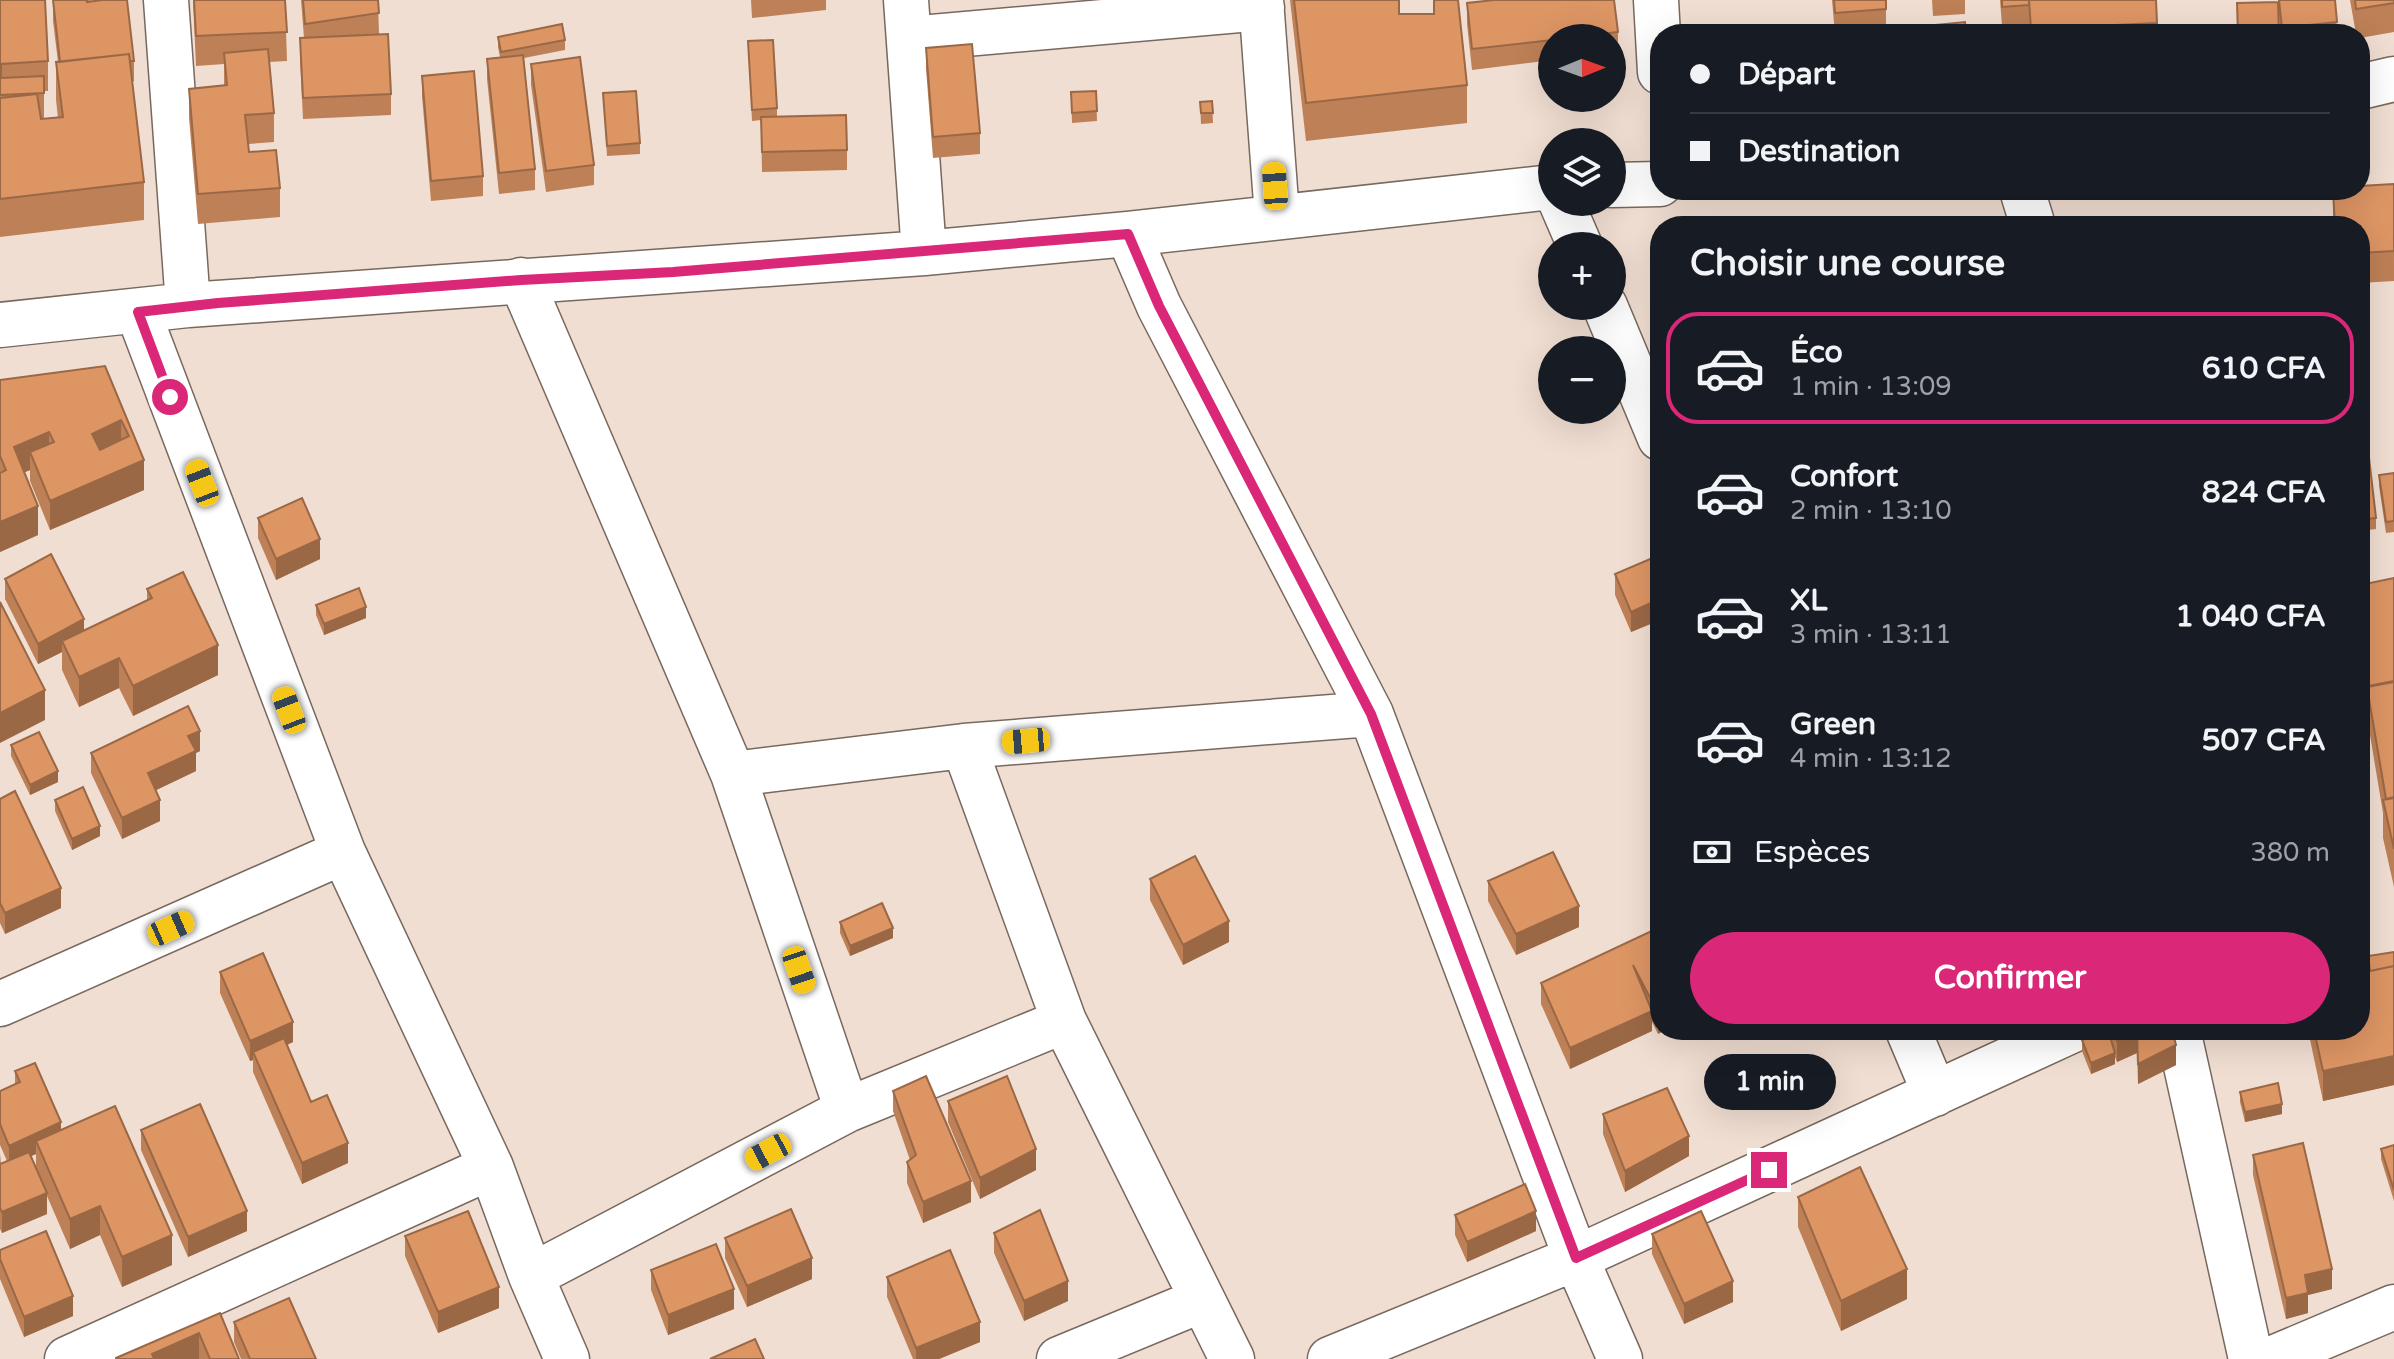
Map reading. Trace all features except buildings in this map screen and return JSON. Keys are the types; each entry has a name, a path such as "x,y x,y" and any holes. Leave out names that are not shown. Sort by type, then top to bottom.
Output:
{"street":[{"path":"166,0 188,305"},
{"path":"1656,0 1657,24"},
{"path":"924,253 907,19 1262,4 1277,216"},
{"path":"2370,85 2394,79"},
{"path":"1626,185 1650,184"},
{"path":"0,325 188,305 924,253 1128,234 1538,188"},
{"path":"1128,234 1159,306 1371,714 1576,1258 1620,1359"},
{"path":"521,280 733,774 847,1110"},
{"path":"138,312 343,852 491,1167 531,1276 567,1359"},
{"path":"1611,320 1650,414"},
{"path":"733,774 964,746 1371,714"},
{"path":"964,746 1064,1021 1232,1359"},
{"path":"0,1004 343,852"},
{"path":"531,1276 847,1110 1064,1021"},
{"path":"1912,1040 1935,1094"},
{"path":"1330,1359 1576,1258 2051,1040"},
{"path":"2180,1040 2251,1359"},
{"path":"67,1359 491,1167"},
{"path":"1059,1359 1202,1300"},
{"path":"2271,1359 2394,1307"}],"route":[{"path":"170,397 138,312 188,305 673,272 1128,234 1159,306 1371,714 1576,1258 1769,1170"}]}
